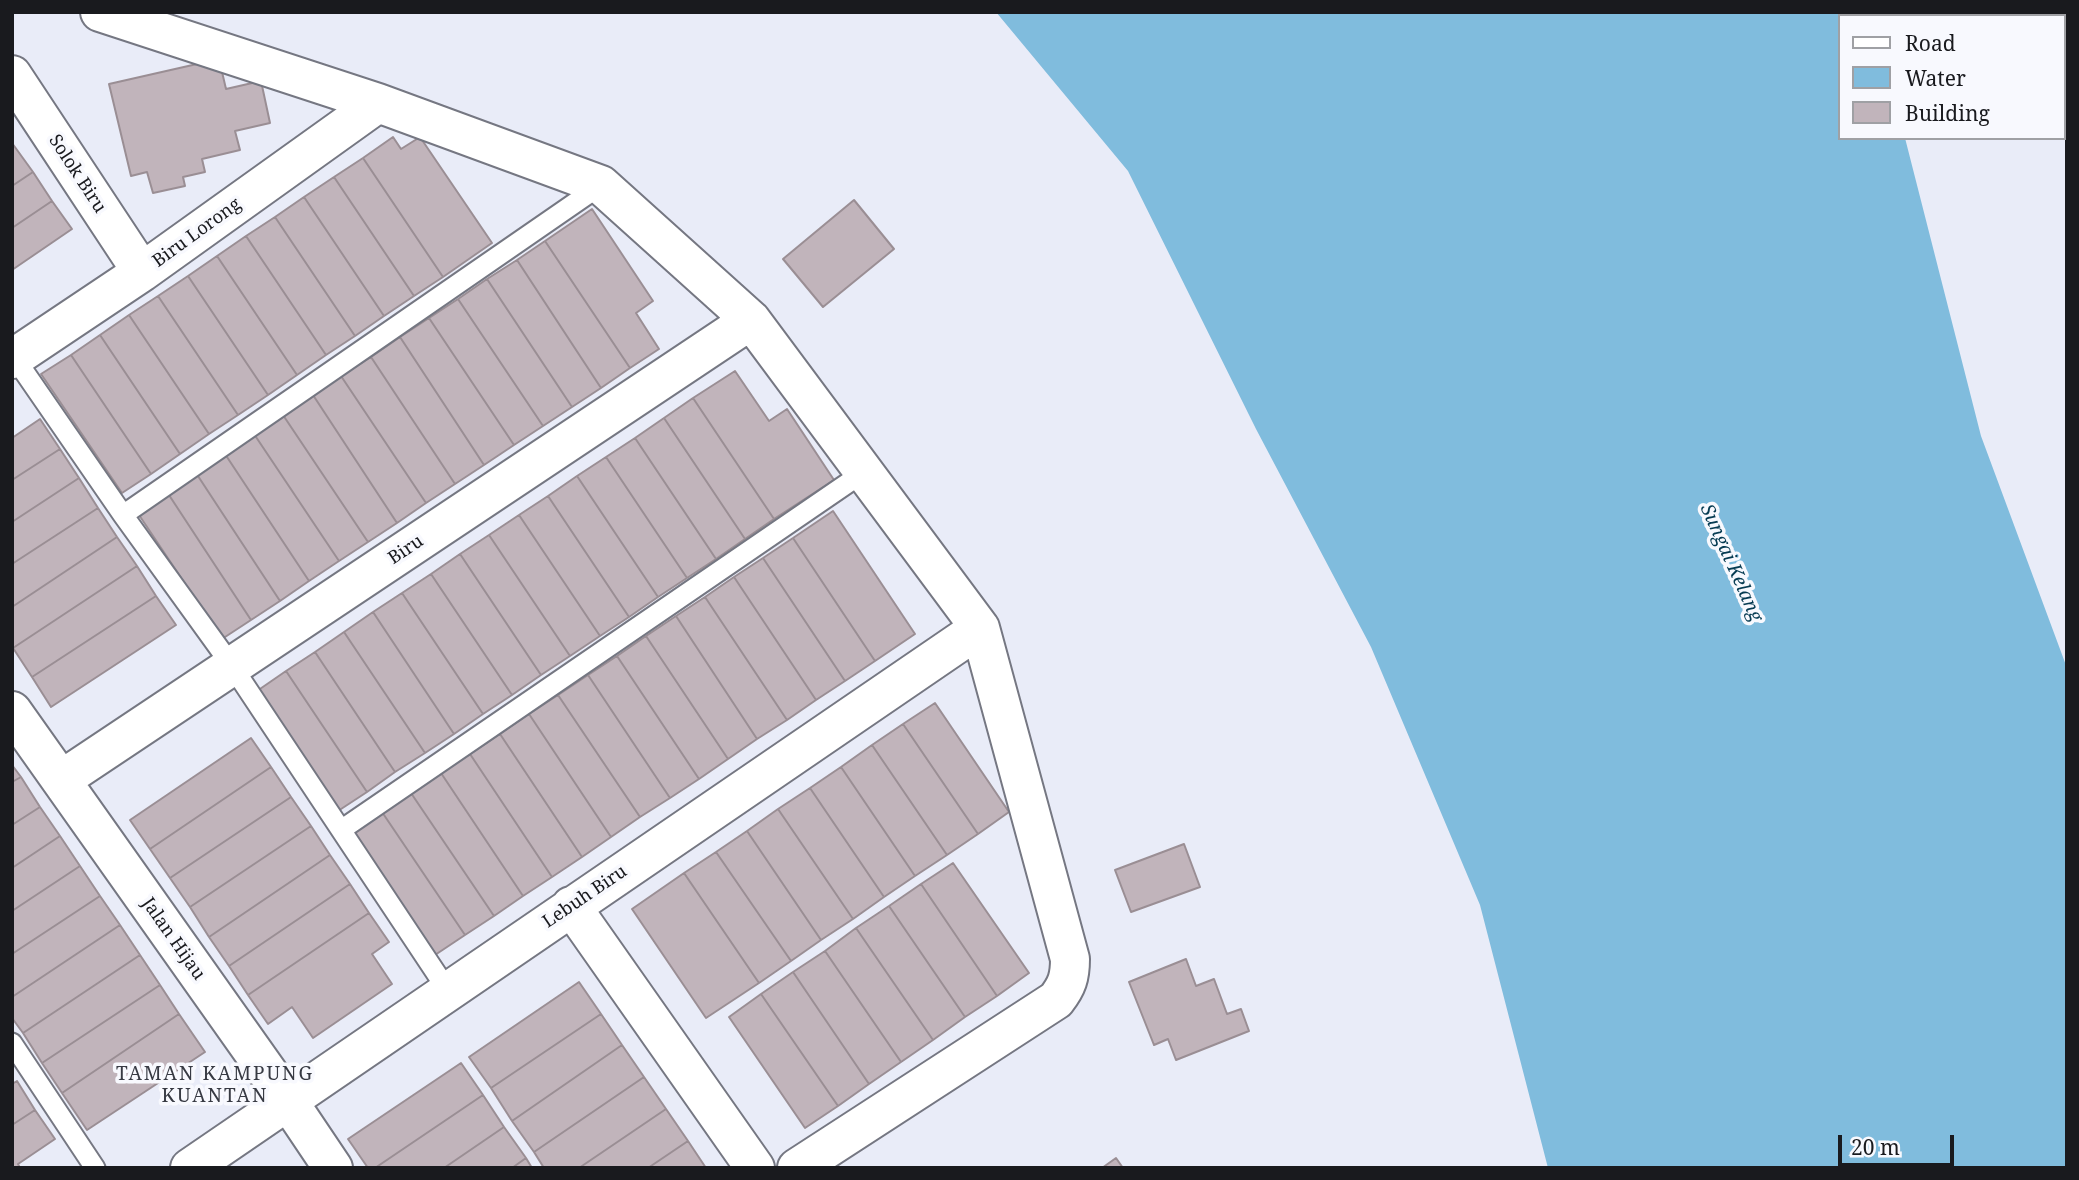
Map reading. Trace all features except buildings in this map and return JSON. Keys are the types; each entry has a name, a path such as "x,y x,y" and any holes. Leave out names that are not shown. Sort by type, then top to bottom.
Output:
{"street":[{"path":"100,12 378,103 601,185 751,320 981,628 1070,958 1070,976 1066,988 1056,1000 797,1168"},
{"name":"Solok Biru","path":"12,75 142,272"},
{"name":"Biru Lorong","path":"13,358 142,272 378,103"},
{"name":"Biru","path":"61,780 751,320"},
{"name":"Lebuh Biru","path":"190,1168 981,628"},
{"name":"Jalan Hijau","path":"12,711 333,1168"},
{"path":"571,906 755,1168"}],"lane":[{"path":"123,515 601,185"},
{"path":"13,358 232,666 448,991"},
{"path":"341,830 864,472"},
{"path":"12,1043 95,1168"}],"water":[{"name":"Sungai Kelang","path":"996,12 1860,12 1861,14 1838,14 1838,140 1906,140 1981,436 2067,668 2067,1168 1548,1168 1480,905 1371,647 1256,429 1128,171"}],"district":[{"name":"TAMAN KAMPUNG KUANTAN","path":"215,1086"}]}
